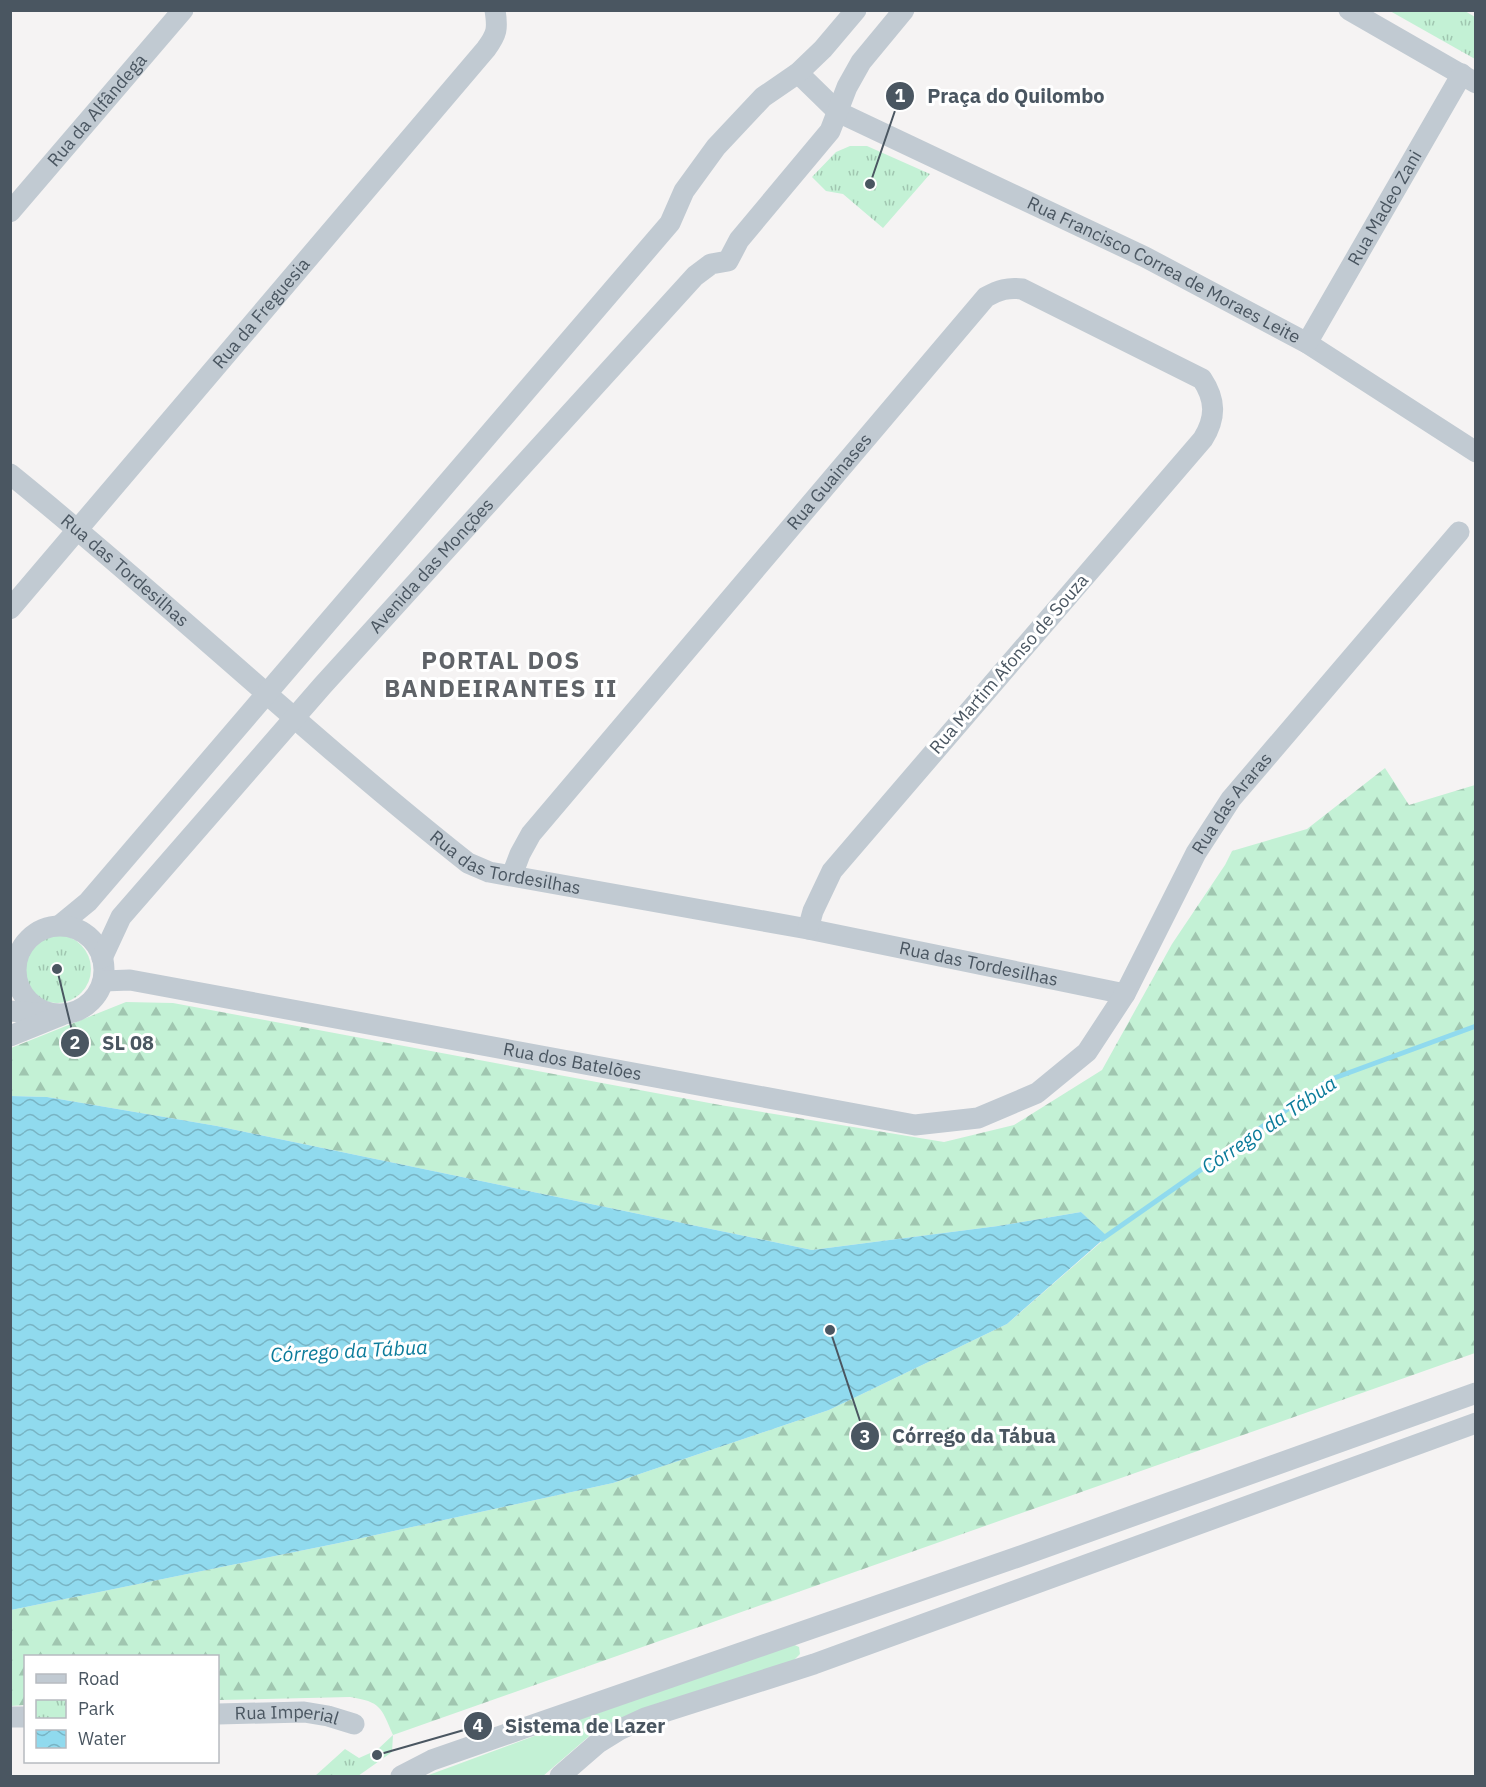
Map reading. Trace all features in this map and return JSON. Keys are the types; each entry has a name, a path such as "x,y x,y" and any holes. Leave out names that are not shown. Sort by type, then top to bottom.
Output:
{"street":[{"name":"Rua da Alfândega","path":"10,212 183,10"},
{"name":"Rua da Freguesia","path":"10,609 486,49 498,27 495,10"},
{"path":"60,925 88,902 670,223 684,191 716,147 763,97 798,73 823,49 856,10"},
{"name":"Avenida das Monções","path":"102,958 120,917 295,717 695,276 711,264 728,261 739,240 830,131 847,87 861,62 903,10"},
{"path":"1349,10 1469,78"},
{"name":"Rua Francisco Correa de Moraes Leite","path":"798,73 838,112 1145,257 1307,343 1476,452"},
{"name":"Rua Madeo Zani","path":"1307,343 1469,78"},
{"name":"Rua Guainases","path":"512,875 531,834 986,297 997,290 1010,288 1022,289 1035,294 1202,379 1213,402"},
{"name":"Rua Martim Afonso de Souza","path":"808,929 813,912 832,871 1203,439 1212,422 1213,402"},
{"name":"Rua das Tordesilhas","path":"10,474 78,529 266,693 468,863 489,872 808,929 1125,994"},
{"name":"Rua das Araras","path":"1037,1093 1087,1052 1125,994 1196,853 1231,799 1459,532"},
{"path":"10,1036 57,1014 82,1008 92,1001 103,981 102,958 91,938 71,927 60,925 38,932 23,946 16,963 14,987 33,1006 57,1014"},
{"name":"Rua dos Batelões","path":"103,981 130,980 915,1125 978,1118 1037,1093"},
{"path":"10,1011 57,1014"},
{"path":"401,1776 432,1760 1015,1558 1476,1393"},
{"path":"561,1776 598,1743 645,1718 814,1664 1476,1423"},
{"path":"806,1630 814,1664"},
{"name":"Rua Imperial","path":"219,1714 304,1712 354,1724"}],"green space":[{"path":"1390,11 1465,11 1475,17 1475,59"},
{"path":"850,146 867,146 930,174 883,228 843,194 826,191 812,177 836,152"},
{"path":"1385,768 1409,805 1475,785 1475,1353 393,1735 379,1707 360,1699 350,1697 219,1700 219,1655 24,1655 24,1705 11,1706 11,1610 339,1543 613,1483 829,1410 1007,1324 1107,1237 1081,1212 998,1226 812,1250 217,1126 47,1097 11,1096 11,1048 126,1002 173,1003 720,1105 944,1142 1014,1125 1102,1070 1172,944 1232,851 1307,829"},
{"path":"64,935 76,941 85,950 91,962 89,982 81,993 64,1003 50,1003 33,993 25,982 23,962 33,945 44,937"},
{"path":"788,1642 799,1647 800,1654 793,1661 618,1719 594,1732 543,1776 426,1776"},
{"path":"393,1735 392,1752 358,1776 315,1776 345,1749 359,1758 377,1750"}],"water":[{"path":"11,1096 47,1097 217,1126 812,1250 998,1226 1081,1212 1107,1236 1007,1324 829,1410 613,1483 339,1543 11,1610"}],"waterway":[{"name":"Córrego da Tábua","path":"1102,1239 1329,1080 1476,1026"}],"place":[{"name":"Praça do Quilombo","path":"870,184"},
{"name":"SL 08","path":"57,969"},
{"name":"Córrego da Tábua","path":"830,1330"},
{"name":"Sistema de Lazer","path":"377,1755"}],"district":[{"name":"PORTAL DOS BANDEIRANTES II","path":"501,675"}]}
